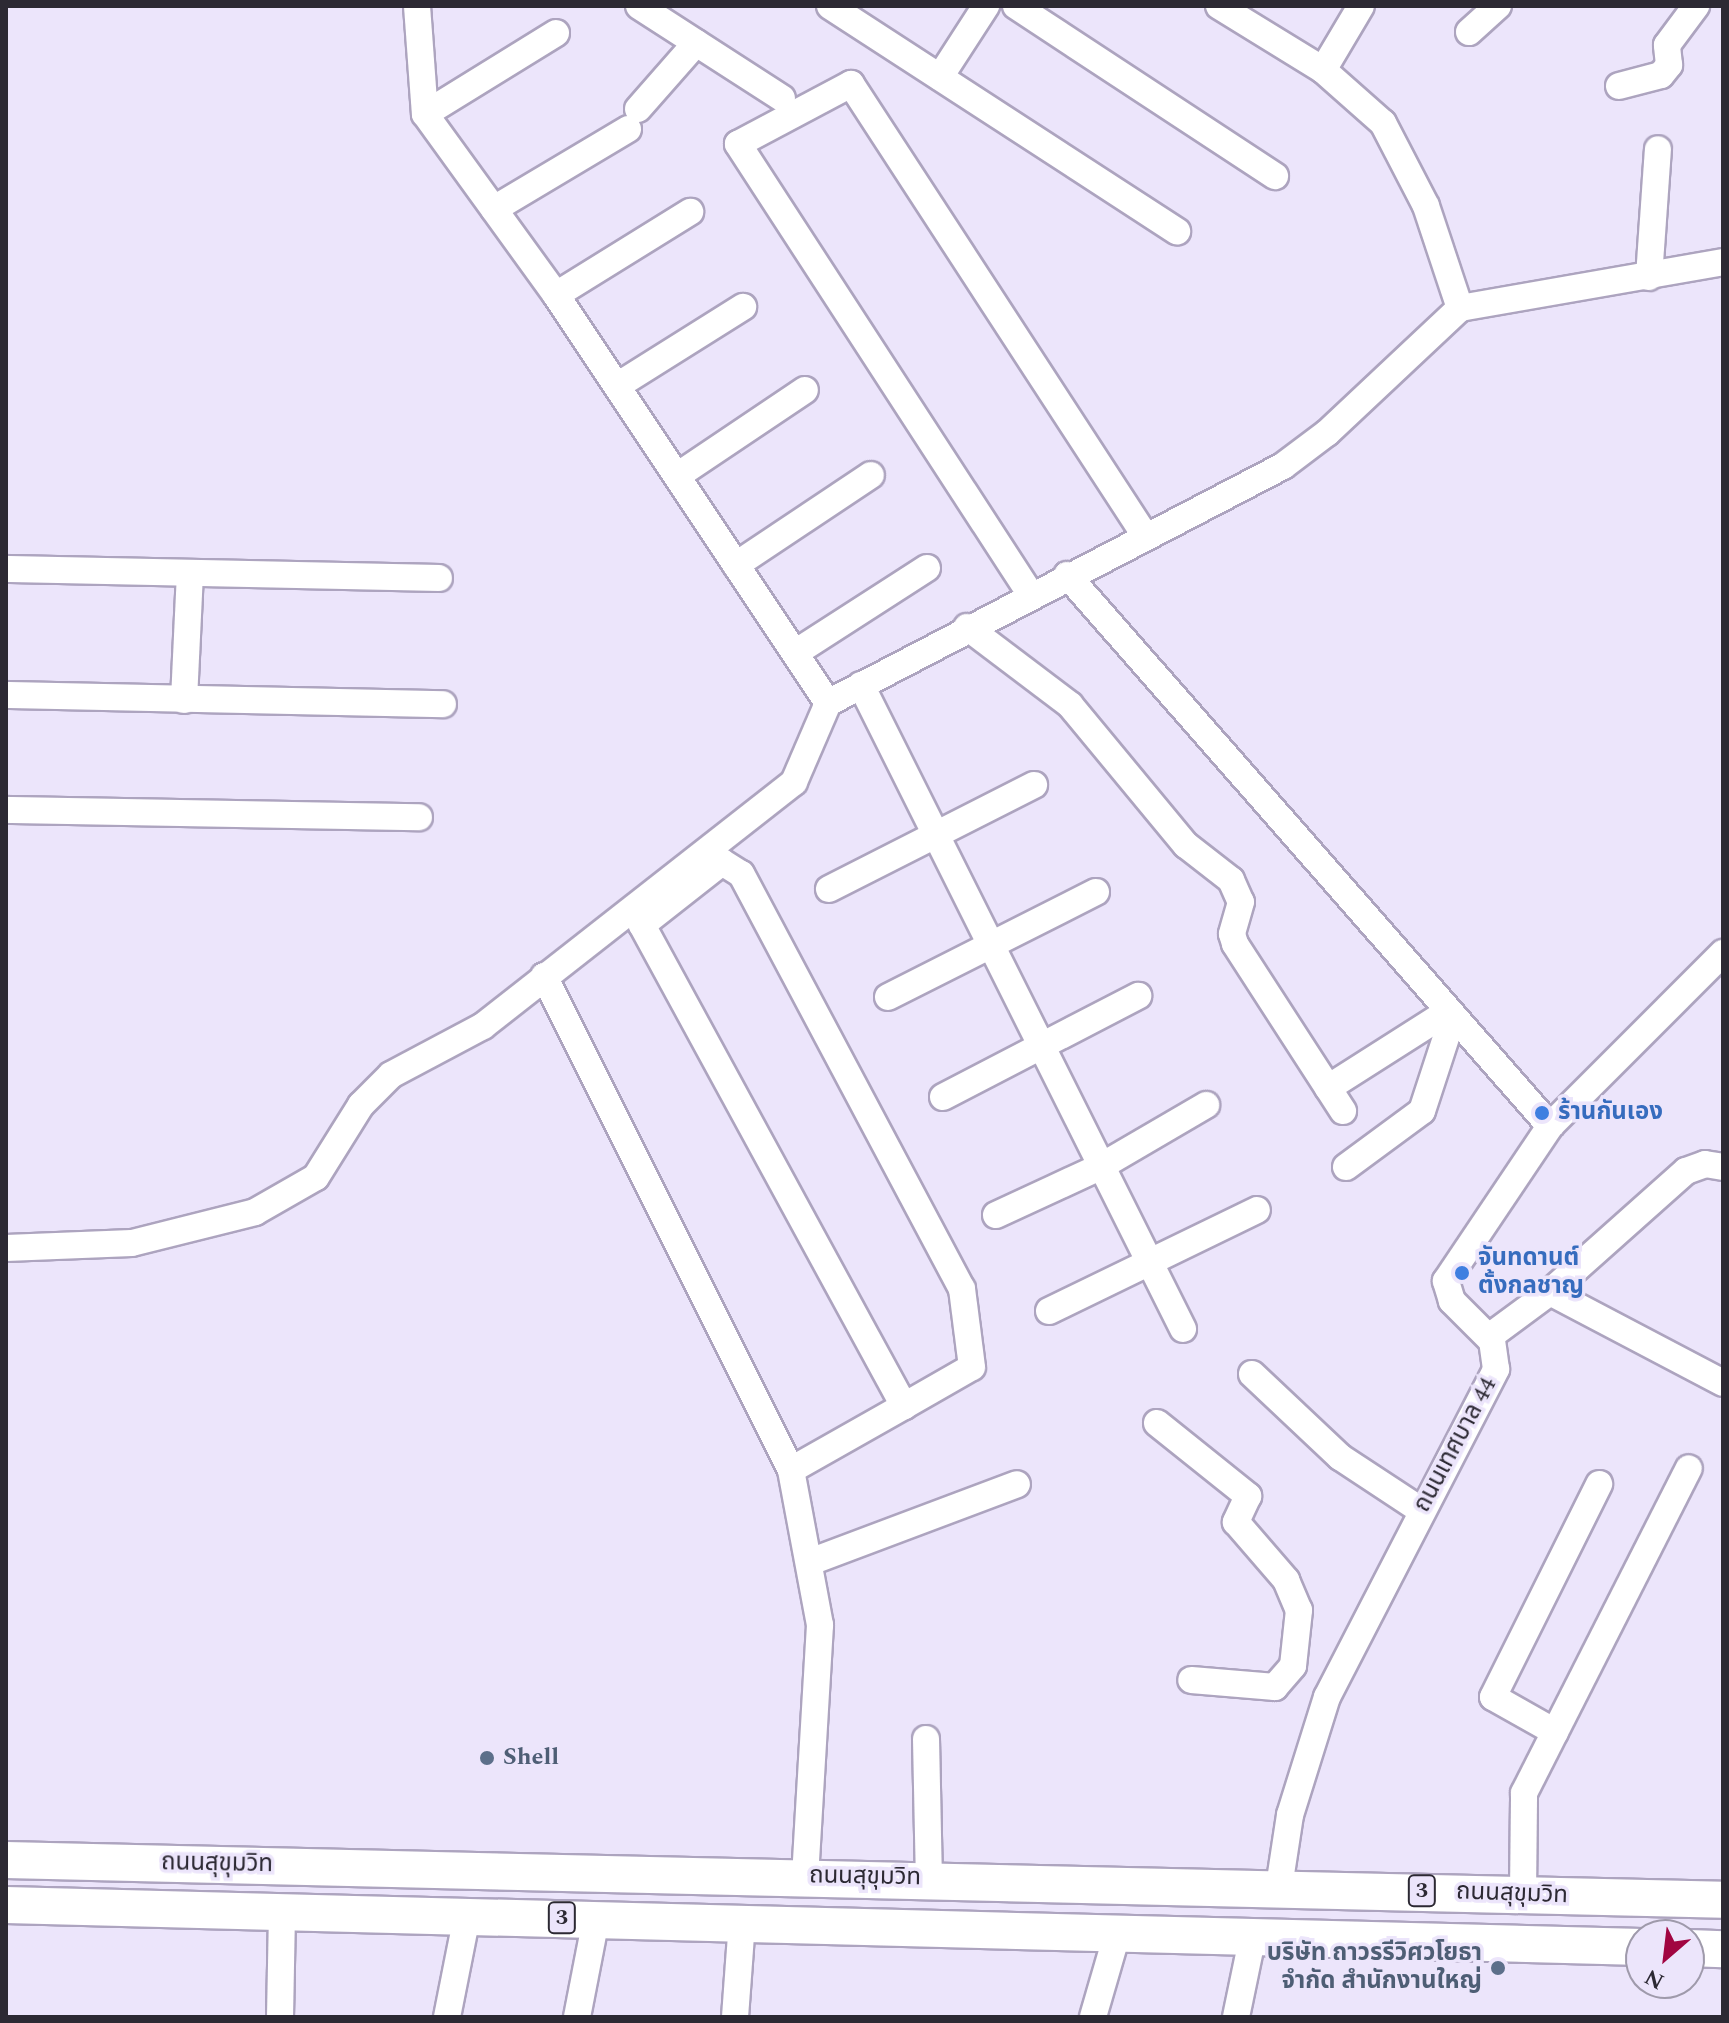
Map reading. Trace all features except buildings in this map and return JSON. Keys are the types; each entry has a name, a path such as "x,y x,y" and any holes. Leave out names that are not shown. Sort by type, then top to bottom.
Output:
{"highway":[{"name":"ถนนสุขุมวิท","path":"6,1860 929,1878 1723,1900"},
{"name":"ถนนสุขุมวิท","path":"6,1905 1118,1931 1625,1947"}],"street":[{"path":"417,6 425,114 556,295 828,703"},
{"path":"639,6 782,98"},
{"path":"830,6 1177,231"},
{"path":"940,77 986,6"},
{"path":"1016,6 1275,176"},
{"path":"1219,6 1323,70 1383,123 1426,206 1460,308"},
{"path":"1323,70 1361,6"},
{"path":"1469,32 1498,6"},
{"path":"1619,86 1661,75 1669,65 1667,45 1696,6"},
{"path":"425,114 556,33"},
{"path":"494,209 633,119 696,43"},
{"path":"1031,595 738,144 851,84 1144,534"},
{"path":"1649,277 1658,149"},
{"path":"556,295 690,212"},
{"path":"6,1248 132,1243 255,1212 316,1177 361,1105 391,1075 483,1026 794,782 828,703 1144,534 1238,494 1283,466 1327,433 1460,308 1723,262"},
{"path":"617,386 743,307"},
{"path":"677,476 805,390"},
{"path":"736,565 871,475"},
{"path":"795,653 927,568"},
{"path":"6,569 439,578"},
{"path":"184,700 190,575"},
{"path":"1067,575 1550,1126"},
{"path":"967,627 1070,705 1186,845 1231,880 1241,902 1232,934 1235,944 1343,1111"},
{"path":"861,685 1183,1329"},
{"path":"6,695 443,704"},
{"path":"829,889 934,833 1034,785"},
{"path":"6,810 419,817"},
{"path":"791,1470 904,1406 972,1367 962,1289 741,874 722,862 642,925 904,1406"},
{"path":"888,997 1096,892"},
{"path":"1723,953 1550,1126 1446,1281 1452,1301 1489,1337 1550,1292 1686,1171 1705,1164 1723,1167"},
{"path":"544,976 791,1470 820,1625 805,1876"},
{"path":"943,1097 1138,996"},
{"path":"1328,1088 1451,1014"},
{"path":"1346,1167 1422,1111 1451,1014"},
{"path":"996,1215 1100,1167 1206,1105"},
{"path":"1049,1311 1257,1210"},
{"path":"1550,1292 1723,1383"},
{"name":"ถนนเทศบาล 44","path":"1279,1887 1290,1815 1327,1697 1496,1369 1489,1337"},
{"path":"1252,1374 1340,1457 1422,1511"},
{"path":"1157,1423 1248,1496 1236,1522 1286,1580 1299,1610 1293,1666 1275,1687 1191,1680"},
{"path":"1523,1894 1524,1793 1689,1468"},
{"path":"810,1562 1017,1484"},
{"path":"1555,1732 1493,1697 1599,1484"},
{"path":"1293,1666 1327,1697"},
{"path":"926,1739 929,1878"},
{"path":"280,2017 282,1912"},
{"path":"447,2017 467,1916"},
{"path":"577,2017 596,1919"},
{"path":"735,2017 742,1922"},
{"path":"1093,2017 1118,1931"},
{"path":"1236,2017 1253,1935"}],"place":[{"name":"ร้านกันเอง","path":"1542,1113"},
{"name":"จันทดานต์ ตั้งกลชาญ","path":"1462,1273"},
{"name":"Shell","path":"487,1758"},
{"name":"บริษัท ถาวรรีวิศวโยธา จำกัด สำนักงานใหญ่","path":"1498,1968"}]}
